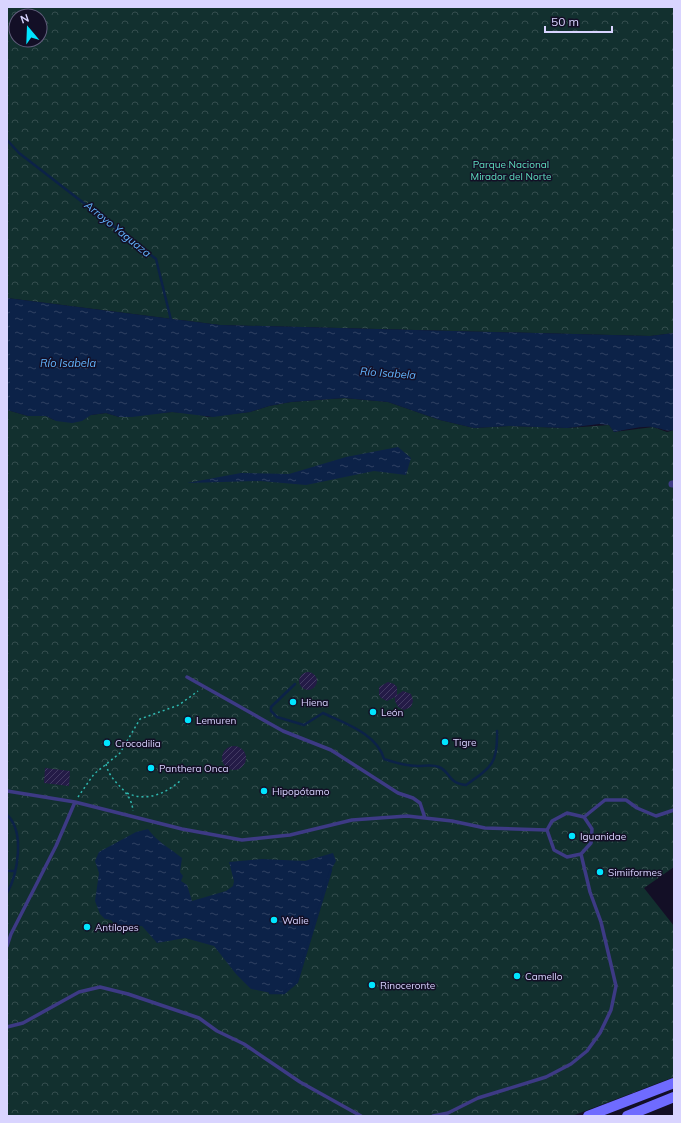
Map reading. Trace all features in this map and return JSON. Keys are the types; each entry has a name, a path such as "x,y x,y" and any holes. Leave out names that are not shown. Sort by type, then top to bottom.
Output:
{"main road":[{"path":"588,1116 674,1083"},
{"path":"627,1116 674,1097"}],"lane":[{"path":"187,677 283,731 331,750 398,793 413,798 420,803 425,818"},
{"path":"7,791 75,802 182,829 242,840 290,835 352,820 407,816 485,828 547,830"},
{"path":"584,817 605,800 626,800 637,808 656,816 674,810"},
{"path":"7,946 11,934 56,846 75,802"},
{"path":"567,812 584,817 592,829 591,843 581,854 567,857 554,850 547,830 552,821 567,812"},
{"path":"433,1116 448,1113 478,1098 546,1077 571,1064 587,1052 600,1033 611,1010 616,986 601,922 590,892 581,854"},
{"path":"7,1026 23,1023 79,992 100,987 128,994 199,1018 217,1031 244,1044 300,1082 361,1116"}],"path":[{"path":"75,802 94,774 120,753 140,719 179,705 203,685"},
{"path":"106,764 109,775 126,792 132,804 134,817"},
{"path":"126,792 134,796 154,796 166,792 180,781"}],"green space":[{"name":"Parque Nacional Mirador del Norte","path":"7,7 674,7 674,333 650,336 220,325 7,298"},
{"path":"344,398 388,402 440,420 474,428 509,426 567,428 609,425 614,432 653,427 667,432 674,430 674,867 644,888 674,926 674,1077 572,1116 7,1116 7,410 28,416 46,416 54,420 106,413 119,417 172,412 199,414 207,417 250,412 269,406 291,402"}],"water":[{"name":"Río Isabela","path":"7,298 220,325 650,336 674,333 674,430 668,431 655,427 647,427 614,432 609,425 599,424 567,428 509,426 474,428 440,420 388,402 344,398 291,402 269,406 250,412 213,417 172,412 132,417 119,417 106,413 91,415 82,421 72,423 56,421 46,416 28,416 7,410"},
{"path":"398,447 411,458 406,475 374,471 306,485 260,481 187,483 241,473 289,474 346,457"},
{"path":"148,829 159,841 182,858 180,872 183,876 181,881 187,885 192,901 226,891 233,886 234,881 229,862 262,859 305,861 333,853 336,861 331,870 297,982 284,993 271,993 251,989 236,974 214,946 185,938 157,943 142,926 133,926 122,931 111,920 105,919 100,914 95,901 99,873 95,861 99,852 136,832"}],"building":[{"path":"308,672 314,675 317,681 314,687 308,690 302,687 299,681 302,675"},
{"path":"388,682 397,687 397,695 403,691 411,694 413,701 411,707 404,710 398,707 395,697 387,701 381,698 379,695 379,687"},
{"path":"234,746 242,750 246,758 242,766 234,770 226,766 222,758 226,750"},
{"path":"45,768 70,771 69,786 44,783"}],"waterway":[{"name":"Arroyo Yaguaza","path":"7,140 19,153 156,259 171,320"},
{"path":"295,684 271,707 271,711 277,717 304,725 323,713 368,736 380,750 384,759 409,765 436,766 443,769 452,780 460,784 466,785 492,763 496,750 497,731"},
{"path":"7,815 13,822 18,842 17,864 7,893"},
{"path":"270,993 284,993 297,982 331,870"},
{"path":"7,871 15,871"}],"place":[{"name":"Hiena","path":"293,702"},
{"name":"León","path":"373,712"},
{"name":"Lemuren","path":"188,720"},
{"name":"Tigre","path":"445,742"},
{"name":"Crocodilia","path":"107,743"},
{"name":"Panthera Onca","path":"151,768"},
{"name":"Hipopótamo","path":"264,791"},
{"name":"Iguanidae","path":"572,836"},
{"name":"Simiiformes","path":"600,872"},
{"name":"Walie","path":"274,920"},
{"name":"Antílopes","path":"87,927"},
{"name":"Camello","path":"517,976"},
{"name":"Rinoceronte","path":"372,985"}]}
